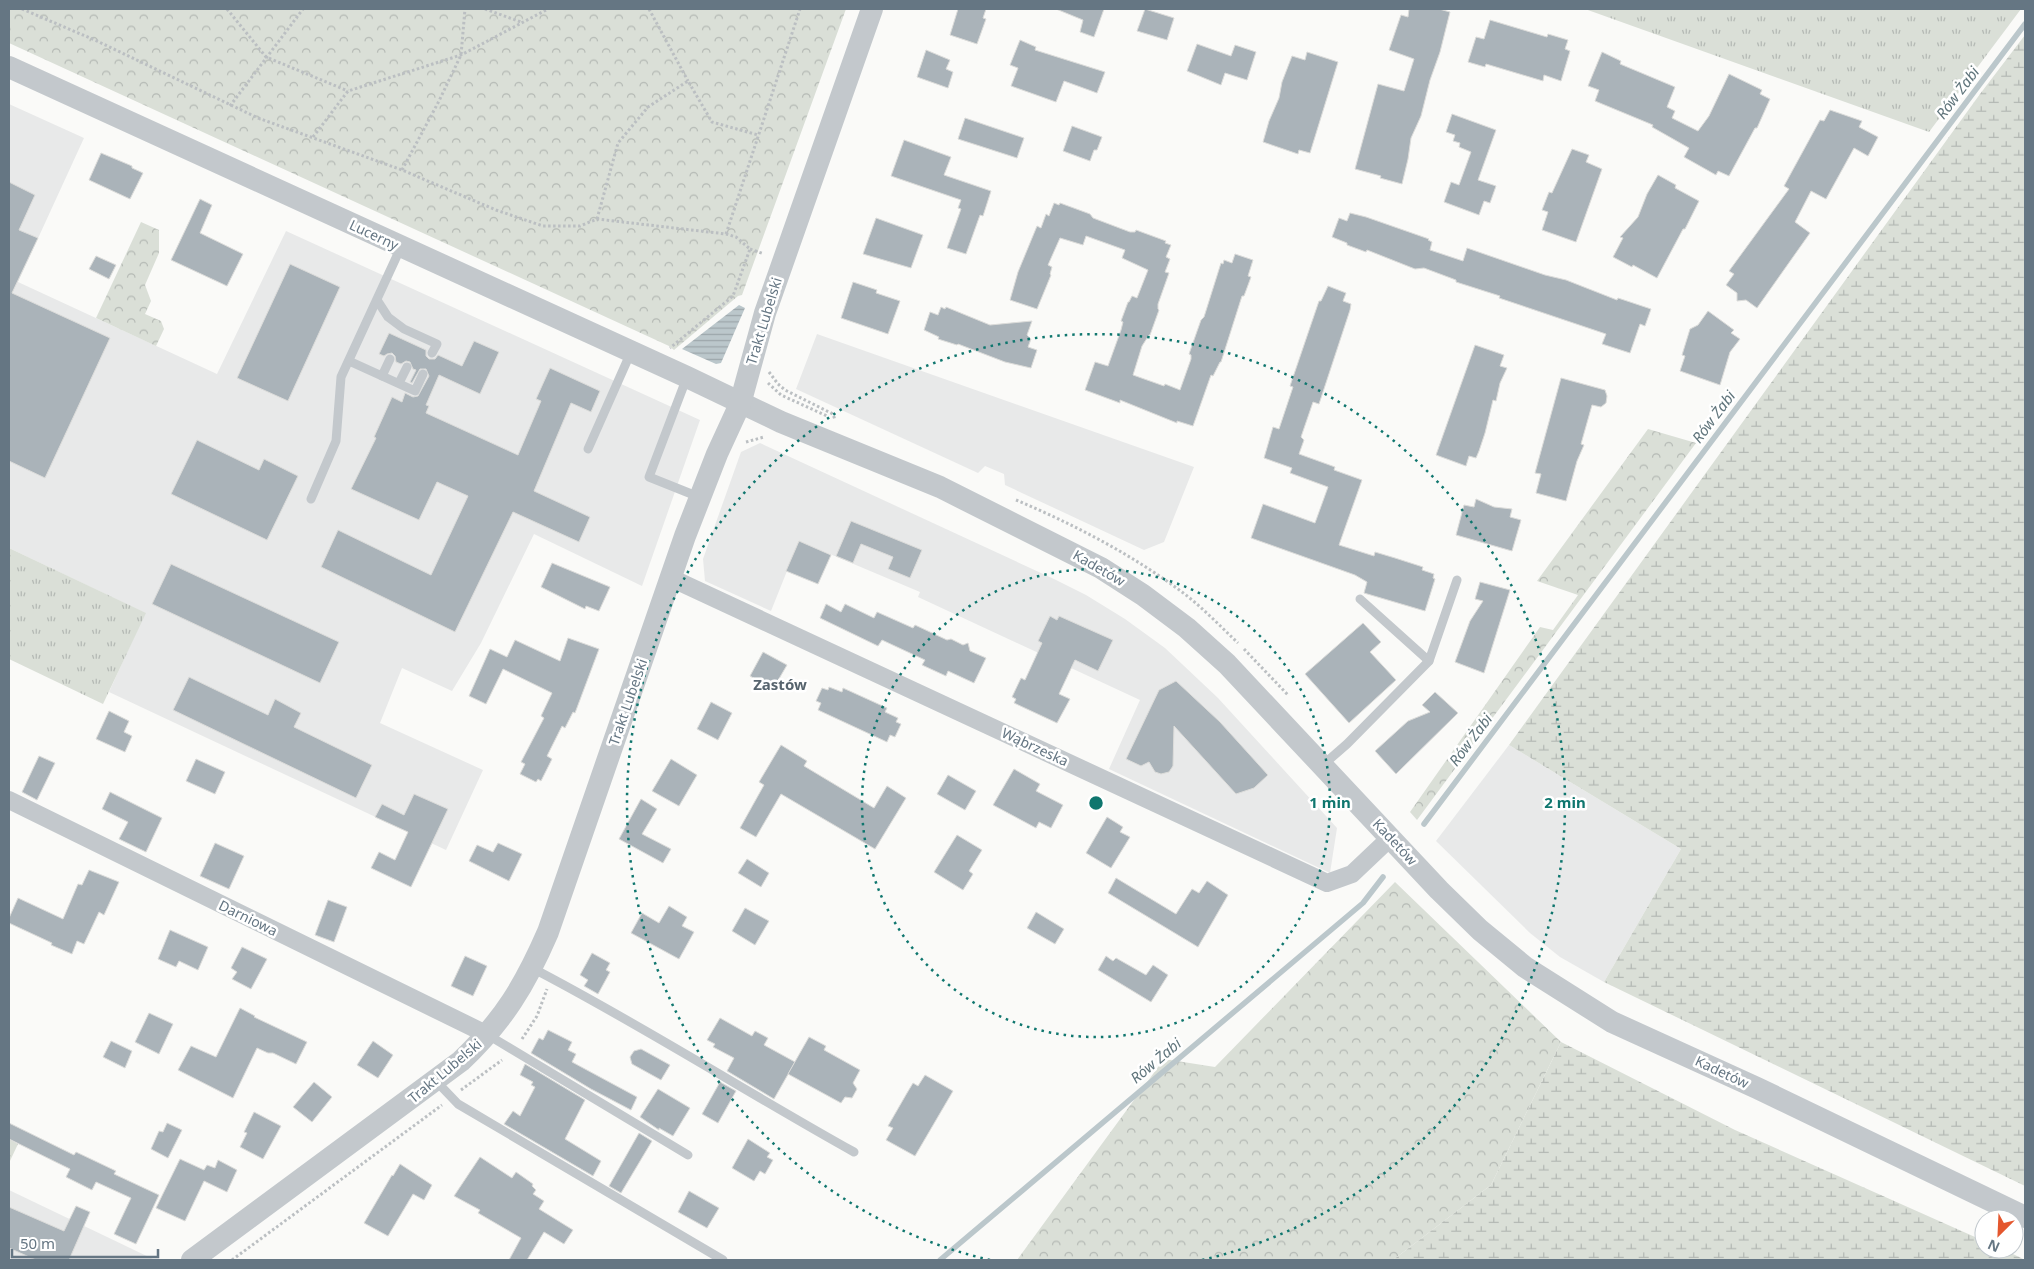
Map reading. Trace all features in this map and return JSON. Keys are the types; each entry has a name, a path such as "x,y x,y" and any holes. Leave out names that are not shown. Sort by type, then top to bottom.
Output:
{"street":[{"name":"Trakt Lubelski","path":"192,1260 461,1061 488,1035 509,1008 532,968 548,932 700,497 740,404 764,313 872,9"},
{"name":"Lucerny","path":"9,67 631,351 740,404"},
{"name":"Kadetów","path":"740,404 940,487 1101,568 1144,595 1187,628 1227,664 1390,838 1473,923 1524,967 1612,1022 1757,1088 2025,1217"},
{"name":"Wąbrzeska","path":"671,578 1327,883 1352,874 1390,838"},
{"name":"Darniowa","path":"9,800 488,1035"}],"lane":[{"path":"311,500 336,441 341,377 401,247"},
{"path":"377,300 388,317 404,329 437,344 432,353"},
{"path":"400,338 404,329"},
{"path":"416,346 421,336"},
{"path":"588,449 631,351"},
{"path":"382,376 390,359"},
{"path":"348,361 415,391 423,374"},
{"path":"399,383 407,366"},
{"path":"687,377 648,478 700,497"},
{"path":"1323,765 1347,744 1429,661 1457,580"},
{"path":"1360,599 1429,661"},
{"path":"532,968 628,1020 777,1109 854,1152"},
{"path":"488,1035 688,1155"},
{"path":"436,1081 458,1104 723,1260"}],"path":[{"path":"22,9 97,41 258,118 402,170 496,210 542,226 580,226 597,219 726,234 736,237 750,250 770,256"},
{"path":"227,9 266,57 348,91"},
{"path":"230,106 303,9"},
{"path":"402,170 461,54 465,9"},
{"path":"485,9 522,23"},
{"path":"313,137 348,91 461,54 548,9"},
{"path":"649,9 712,122 758,135"},
{"path":"726,234 800,9"},
{"path":"597,219 618,143 648,107 688,81"},
{"path":"666,352 733,296 750,250"},
{"path":"748,372 763,378 774,390 782,395 843,425"},
{"path":"742,445 762,437 768,438"},
{"path":"1012,498 1048,514 1144,565 1182,592 1254,659 1293,701"}],"shaded area":[{"path":"9,104 84,138 18,282 217,374 286,231 700,420 642,586 534,534 481,643 452,691 402,668 380,723 483,770 446,850 109,692 145,613 9,548"},
{"path":"739,305 745,308 721,363 716,364 682,349"},
{"path":"817,334 1194,467 1164,542 1144,550 1005,485 1004,474 985,466 978,473 796,389"},
{"path":"760,443 1086,595 1125,619 1165,648 1218,698 1337,828 1330,873 1109,769 1140,700 918,597 920,592 799,541 771,611 705,581 703,559 741,452"},
{"path":"1509,745 1681,849 1604,982 1560,957 1530,933 1436,841"},
{"path":"9,1190 153,1259 9,1260"}],"green space":[{"path":"9,9 846,9 742,295 738,296 674,350 669,346 9,43"},
{"path":"1585,9 2021,9 1929,132"},
{"path":"2025,35 2025,1186 1604,982 1681,849 1509,745 1980,94"},
{"path":"141,222 159,230 159,253 145,285 151,301 145,314 161,321 164,329 156,346 96,318"},
{"path":"1648,429 1696,443 1417,820 1410,812 1540,627 1553,630 1578,595 1537,581"},
{"path":"9,548 146,613 103,704 9,659"},
{"path":"1395,882 1561,1042 1491,1185 1393,1260 1017,1260 1164,1059 1215,1067"},
{"path":"1561,1042 1735,1130 1974,1237 1974,1259 2025,1260 1393,1260 1491,1185"},
{"path":"9,1139 18,1144 9,1163"}],"building":[{"path":"958,9 986,9 983,18 986,19 977,44 950,35"},
{"path":"1056,9 1104,9 1094,37 1080,32 1083,20"},
{"path":"1145,9 1174,18 1167,40 1137,31"},
{"path":"1409,9 1439,9 1450,12 1421,116 1411,138 1402,184 1355,169 1378,84 1404,91 1414,59 1389,50 1401,15 1408,17"},
{"path":"1490,20 1547,37 1548,34 1568,40 1565,49 1570,51 1561,81 1544,75 1543,81 1486,64 1485,67 1468,62 1476,37 1484,39"},
{"path":"1020,40 1036,47 1035,50 1105,72 1097,93 1064,81 1056,102 1011,86 1018,68 1010,65"},
{"path":"1197,44 1231,56 1235,45 1256,52 1247,80 1225,73 1221,85 1187,71"},
{"path":"926,50 950,60 946,69 953,72 948,88 917,77"},
{"path":"1307,52 1338,62 1310,153 1299,150 1298,154 1263,142 1292,56 1305,60"},
{"path":"1602,52 1621,61 1620,64 1675,87 1667,107 1675,111 1672,118 1698,131 1709,116 1729,74 1762,90 1760,94 1770,99 1757,128 1755,128 1729,176 1718,171 1716,175 1684,157 1689,148 1652,127 1653,125 1595,101 1599,90 1588,86"},
{"path":"1830,110 1862,121 1859,127 1878,137 1868,156 1854,148 1826,199 1811,191 1795,222 1810,233 1757,308 1746,300 1737,301 1737,293 1726,285 1734,274 1729,271 1789,189 1784,186 1820,120 1824,121"},
{"path":"1452,114 1496,130 1478,180 1496,186 1490,203 1484,201 1479,215 1444,202 1451,182 1459,185 1471,152 1459,147 1460,143 1453,141 1455,135 1446,132"},
{"path":"965,118 1024,138 1017,158 958,139"},
{"path":"1072,126 1102,137 1090,161 1063,151"},
{"path":"904,140 951,157 944,175 991,191 983,216 980,215 966,254 947,248 961,209 958,208 961,200 891,176"},
{"path":"1572,149 1589,155 1586,162 1602,169 1576,242 1542,230 1548,212 1542,210 1549,192 1552,193"},
{"path":"101,153 132,166 132,168 143,173 130,199 89,180"},
{"path":"1658,175 1676,185 1675,188 1699,201 1657,278 1613,257 1623,238 1620,237 1638,217 1647,194"},
{"path":"9,182 35,195 19,230 38,238 12,293 110,338 45,478 9,461"},
{"path":"200,199 212,205 200,233 243,254 227,286 171,260"},
{"path":"1054,203 1059,205 1060,203 1090,214 1093,218 1130,232 1135,232 1136,230 1166,241 1165,243 1171,245 1166,257 1170,259 1165,272 1169,273 1158,304 1159,310 1150,335 1142,346 1133,375 1164,386 1165,384 1180,390 1191,359 1189,354 1201,320 1204,317 1221,263 1223,264 1224,260 1232,263 1235,254 1253,260 1248,276 1251,277 1244,296 1242,296 1221,362 1213,376 1211,375 1193,426 1177,421 1177,423 1120,400 1120,403 1085,390 1095,362 1108,366 1121,330 1123,322 1121,321 1128,302 1132,296 1137,298 1148,270 1122,258 1125,250 1086,236 1083,245 1060,238 1048,265 1052,267 1051,275 1037,309 1010,300 1018,272 1037,226 1041,228 1046,214 1049,216"},
{"path":"1350,213 1429,239 1432,242 1430,250 1463,261 1467,248 1545,275 1566,280 1617,300 1618,298 1651,309 1645,326 1640,324 1630,353 1602,344 1606,334 1499,298 1500,296 1456,282 1456,280 1424,268 1415,269 1367,250 1366,252 1332,237 1339,218 1347,221"},
{"path":"876,218 923,235 911,268 863,254"},
{"path":"96,256 116,265 109,279 89,269"},
{"path":"290,264 340,287 288,401 237,378"},
{"path":"853,282 877,290 876,293 900,301 888,334 841,318"},
{"path":"1328,286 1346,293 1343,301 1351,304 1350,310 1319,404 1313,402 1301,437 1304,440 1299,454 1335,467 1334,470 1362,480 1339,545 1374,556 1375,552 1395,558 1423,567 1422,570 1434,574 1433,578 1435,579 1425,611 1364,593 1367,582 1355,575 1251,538 1263,504 1315,523 1328,487 1290,473 1292,468 1264,458 1273,427 1279,429 1293,387 1290,386 1319,301 1321,301"},
{"path":"941,307 945,309 946,307 990,325 1032,321 1027,335 1031,339 1028,347 1037,350 1031,368 1005,362 958,344 938,339 939,337 924,330 930,312 938,315"},
{"path":"1708,311 1734,330 1731,333 1740,339 1730,352 1720,385 1680,371 1685,356 1682,355 1690,329 1698,325"},
{"path":"389,333 426,350 426,356 429,359 435,359 438,355 462,366 474,341 499,352 480,394 439,375 426,405 429,406 426,413 518,455 541,401 536,399 550,368 600,391 591,412 571,403 534,491 590,517 579,542 513,512 455,632 321,567 338,530 431,575 468,496 437,482 419,520 351,489 376,438 374,437 392,397 402,402 405,393 413,397 418,396 429,376 426,369 420,369 412,383 410,382 416,370 413,369 410,362 406,361 401,364 396,362 395,356 392,353 384,356 379,354"},
{"path":"1475,345 1504,355 1500,366 1507,368 1500,383 1496,401 1493,400 1479,451 1476,458 1469,456 1466,466 1436,455"},
{"path":"1561,378 1605,390 1607,396 1606,403 1601,407 1592,405 1581,444 1584,445 1577,461 1566,501 1536,493 1541,474 1535,473"},
{"path":"197,440 259,470 264,459 298,476 267,540 171,494"},
{"path":"1476,499 1494,507 1512,509 1510,517 1521,520 1512,551 1456,535 1464,505 1474,507"},
{"path":"851,521 922,550 910,578 888,569 893,557 861,544 853,563 836,556"},
{"path":"799,541 831,555 818,584 786,571"},
{"path":"552,563 610,587 599,611 586,606 585,609 541,587"},
{"path":"171,564 339,642 320,683 152,604"},
{"path":"1480,582 1510,590 1484,673 1455,662 1470,621 1483,601 1475,599"},
{"path":"826,604 841,612 845,604 874,618 877,612 913,628 915,625 947,640 951,639 963,645 968,643 970,651 986,658 974,683 948,671 946,676 922,665 925,660 882,640 878,646 820,618"},
{"path":"1050,616 1057,620 1059,616 1113,640 1098,671 1075,660 1059,694 1070,699 1057,723 1014,703 1016,699 1012,697 1021,678 1025,680 1042,643 1038,641"},
{"path":"1363,623 1381,642 1370,652 1396,680 1349,723 1305,674"},
{"path":"568,638 599,649 575,713 573,712 565,728 562,726 547,756 552,759 541,781 538,779 536,782 520,774 525,764 521,762 544,718 541,716 552,693 503,669 486,704 469,696 490,649 507,657 515,640 560,661"},
{"path":"763,652 787,665 773,689 750,676"},
{"path":"189,677 268,715 275,699 301,713 294,727 372,765 356,798 173,710"},
{"path":"1176,681 1220,722 1268,775 1254,788 1236,794 1174,726 1173,766 1169,772 1161,774 1155,772 1149,762 1141,766 1126,759 1159,690"},
{"path":"829,687 842,692 843,688 887,708 885,712 898,718 896,722 901,724 895,737 890,735 887,742 818,710 821,703 816,701 822,688 828,690"},
{"path":"1435,692 1458,713 1396,774 1375,751 1408,721 1430,712 1422,705"},
{"path":"711,702 732,713 718,740 697,729"},
{"path":"109,711 129,721 124,732 132,736 125,752 96,739"},
{"path":"781,745 807,761 804,766 874,808 887,786 906,798 875,849 781,794 756,837 740,828 764,785 759,782"},
{"path":"39,756 55,763 37,800 22,792"},
{"path":"196,759 225,772 215,794 186,781"},
{"path":"671,759 697,775 679,806 652,791"},
{"path":"1014,769 1040,784 1036,791 1063,805 1051,828 1039,822 1036,828 993,805"},
{"path":"948,775 976,791 965,810 937,794"},
{"path":"110,792 162,818 146,852 119,839 128,822 102,809"},
{"path":"414,794 448,809 411,887 371,868 379,852 395,860 408,832 375,817 382,804 404,815"},
{"path":"641,799 657,809 642,834 671,849 663,863 619,839"},
{"path":"1107,817 1123,827 1120,832 1130,837 1111,868 1086,853"},
{"path":"957,835 982,850 969,871 973,874 963,890 934,872"},
{"path":"215,843 244,856 229,889 200,876"},
{"path":"498,843 522,854 509,881 469,861 477,845 493,852"},
{"path":"747,859 769,873 761,887 738,873"},
{"path":"89,870 119,882 104,915 99,912 84,944 77,941 72,954 9,923 9,918 18,898 63,919 78,884 82,885"},
{"path":"1116,878 1176,914 1192,889 1199,893 1207,881 1228,895 1198,947 1108,893"},
{"path":"328,900 347,907 334,942 315,935"},
{"path":"669,906 687,917 682,926 694,932 679,959 631,933 642,913 659,923"},
{"path":"745,908 769,921 755,945 732,931"},
{"path":"1036,912 1064,929 1055,944 1027,928"},
{"path":"170,930 208,947 198,970 179,961 176,967 158,959"},
{"path":"242,947 267,959 251,989 232,979 237,972 231,968"},
{"path":"592,953 610,963 606,970 610,972 598,994 584,986 588,980 580,975"},
{"path":"465,956 487,966 473,996 451,986"},
{"path":"1106,956 1113,961 1116,958 1146,975 1153,965 1168,975 1151,1002 1098,970"},
{"path":"240,1008 254,1017 307,1042 296,1064 257,1048 233,1098 178,1070 191,1046 216,1057"},
{"path":"149,1013 173,1024 159,1054 135,1042"},
{"path":"720,1018 752,1036 755,1031 768,1038 764,1045 795,1062 774,1099 727,1071 734,1058 713,1047 715,1044 707,1040"},
{"path":"548,1030 572,1042 568,1050 576,1054 572,1062 637,1097 631,1110 591,1089 531,1053 539,1038 543,1040"},
{"path":"809,1037 826,1046 824,1050 860,1070 853,1083 857,1089 852,1098 845,1097 841,1103 788,1074"},
{"path":"111,1041 132,1051 125,1068 103,1057"},
{"path":"373,1041 393,1055 378,1078 357,1065"},
{"path":"641,1049 670,1065 661,1080 632,1064 630,1057 634,1051"},
{"path":"525,1064 585,1100 565,1139 601,1161 593,1176 504,1124 513,1111 520,1116 535,1087 531,1085 533,1082 520,1075"},
{"path":"925,1075 953,1091 915,1156 886,1140 893,1128 888,1126 913,1083 918,1086"},
{"path":"314,1082 332,1097 312,1122 293,1107"},
{"path":"720,1082 736,1091 718,1123 702,1114"},
{"path":"658,1089 690,1108 673,1136 659,1128 659,1130 640,1117"},
{"path":"254,1112 281,1126 263,1159 240,1147 247,1133 244,1132"},
{"path":"9,1123 74,1155 76,1152 116,1171 114,1174 159,1195 136,1244 114,1234 131,1198 96,1182 92,1190 66,1177 70,1169 9,1139"},
{"path":"167,1123 182,1130 168,1158 151,1149 159,1131 163,1132"},
{"path":"639,1133 652,1141 621,1193 609,1186"},
{"path":"748,1139 770,1153 767,1157 773,1160 765,1174 760,1171 754,1181 732,1168"},
{"path":"480,1157 512,1178 516,1172 533,1184 532,1186 536,1190 533,1194 544,1201 539,1209 573,1230 564,1244 544,1232 527,1260 509,1260 521,1238 478,1213 480,1210 454,1196"},
{"path":"180,1159 204,1170 207,1165 215,1168 218,1160 237,1170 227,1192 204,1181 185,1221 156,1208"},
{"path":"400,1164 432,1185 424,1200 413,1194 388,1236 364,1223"},
{"path":"689,1191 719,1208 707,1228 678,1212"},
{"path":"76,1206 90,1212 69,1260 36,1260 9,1248 9,1207 64,1231"}],"waterway":[{"name":"Rów Żabi","path":"1424,824 2025,24"},
{"name":"Rów Żabi","path":"940,1260 1363,903 1383,877"}],"district":[{"name":"Zastów","path":"780,685"}]}
